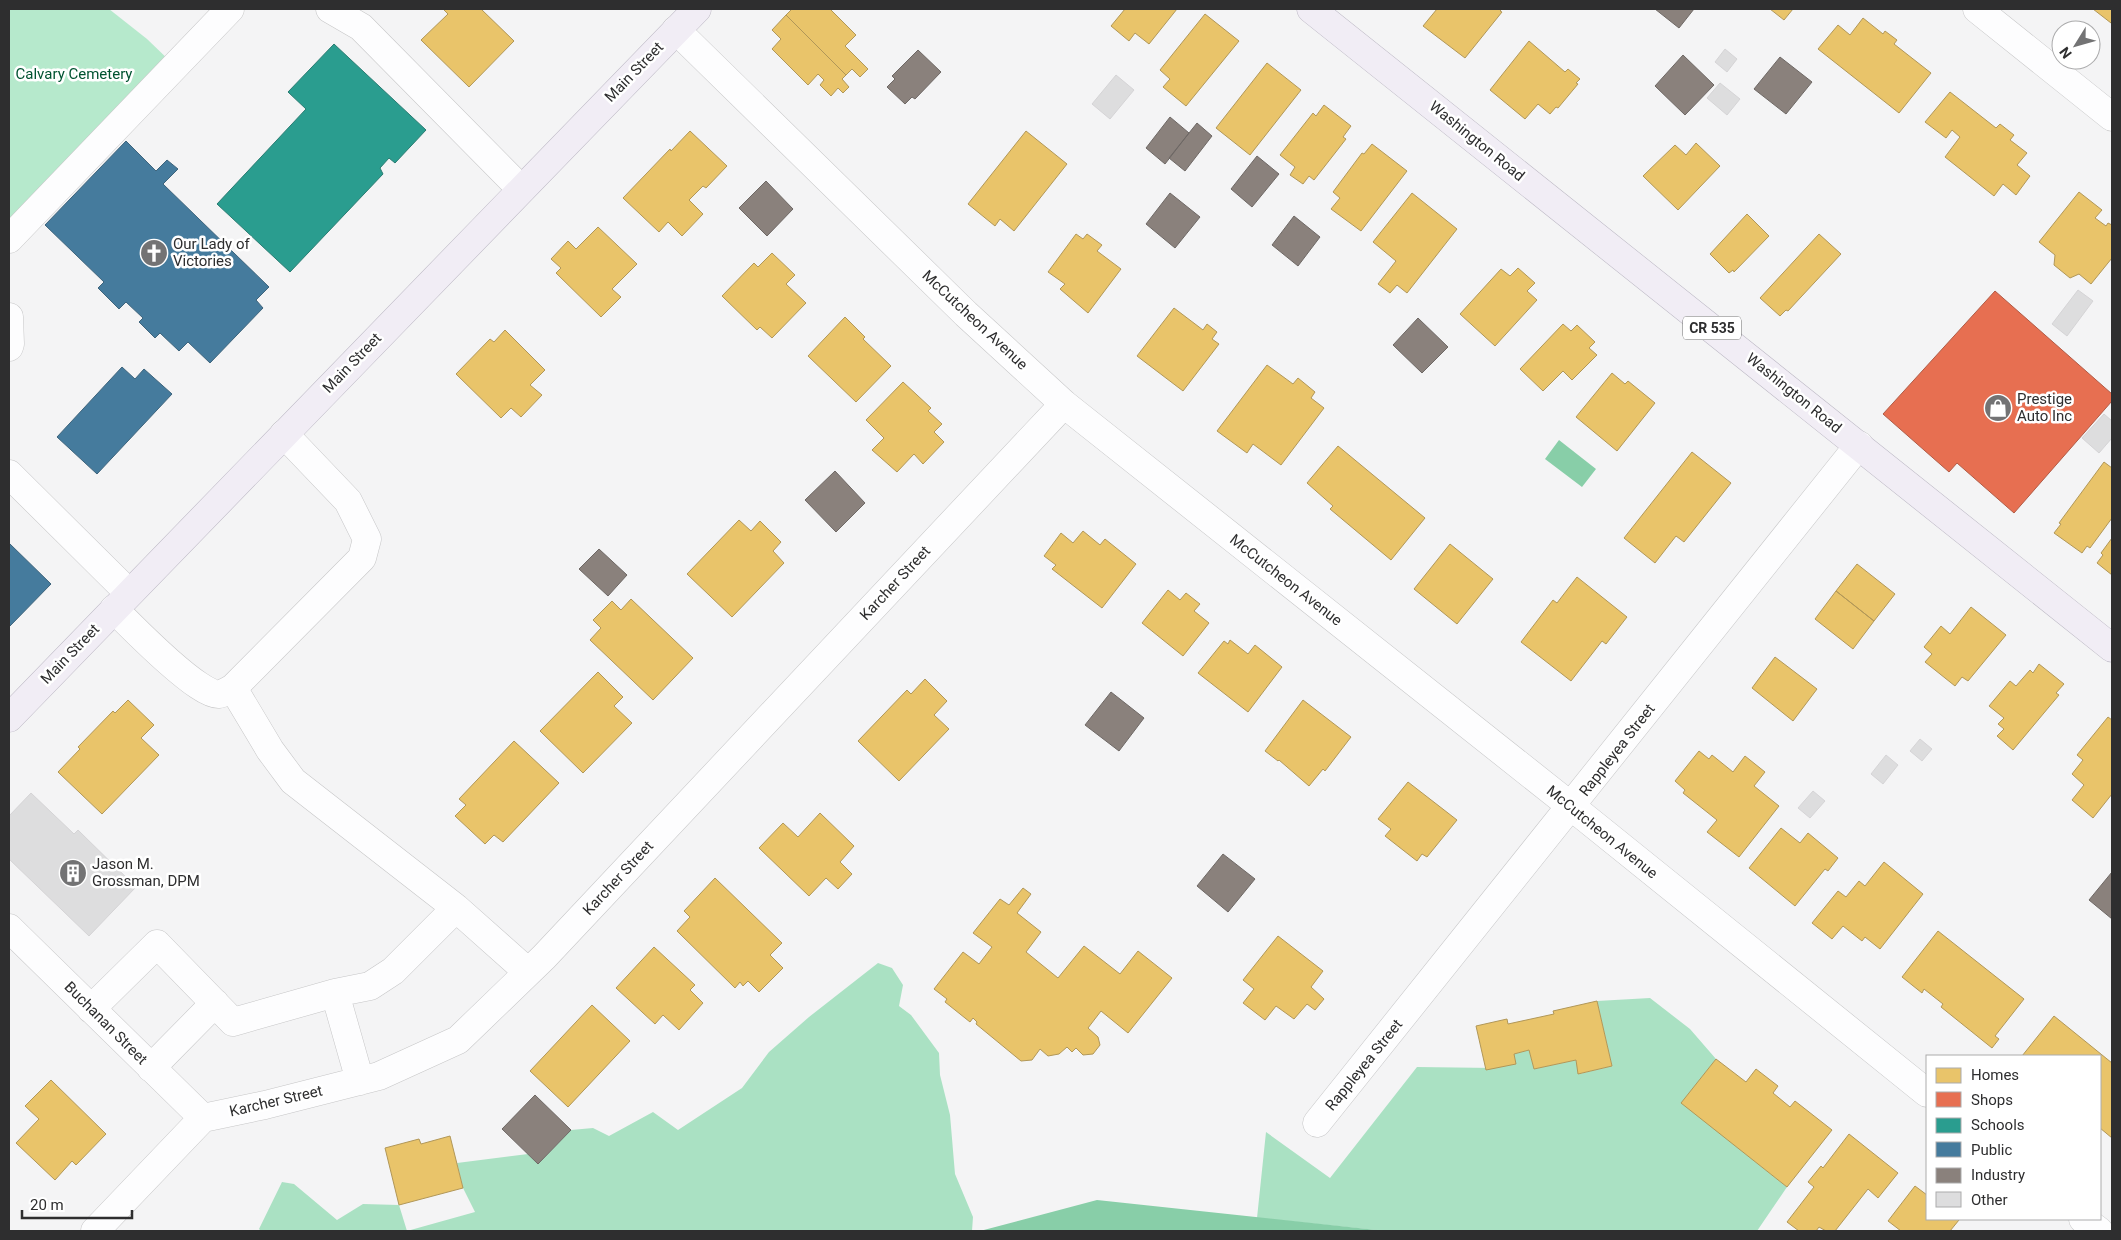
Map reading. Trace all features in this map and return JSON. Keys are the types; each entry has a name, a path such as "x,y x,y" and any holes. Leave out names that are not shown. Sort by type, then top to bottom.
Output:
{"main road":[{"name":"Main Street","path":"9,718 697,9"},
{"name":"Washington Road","path":"1311,9 2112,648"}],"street":[{"path":"9,239 230,9"},
{"path":"330,9 361,27 521,189"},
{"path":"1977,9 2112,117"},
{"name":"McCutcheon Avenue","path":"676,30 966,314 1064,404 1572,807 1926,1092"},
{"path":"9,317 9,347"},
{"name":"Karcher Street","path":"203,1118 265,1105 379,1076 458,1040 528,972 1064,404"},
{"path":"9,474 121,601 168,660 203,690 218,695 233,688 362,558 367,538 348,501 284,434"},
{"name":"Rappleyea Street","path":"1317,1123 1572,807 1859,445"},
{"path":"233,688 270,750 293,781 456,908 528,972"},
{"path":"91,1008 157,944 233,1022 335,993 370,986 393,971 456,908"},
{"name":"Buchanan Street","path":"9,928 203,1118"},
{"path":"335,993 360,1080"},
{"path":"151,1068 215,1003"},
{"path":"95,1231 203,1118"},
{"path":"2084,1220 2099,1231"}],"green space":[{"name":"Calvary Cemetery","path":"9,9 109,9 147,39 174,65 9,239"}],"shaded area":[{"path":"1559,440 1596,469 1582,487 1545,459"},
{"path":"878,963 892,968 903,985 899,1006 911,1015 939,1053 940,1075 950,1115 955,1174 973,1217 972,1231 407,1231 475,1212 463,1188 457,1163 528,1154 538,1164 571,1130 593,1128 609,1136 653,1112 678,1130 742,1088 769,1052 809,1017"},
{"path":"1650,998 1690,1029 1716,1059 1682,1103 1787,1187 1757,1231 1386,1231 1257,1218 1266,1132 1330,1178 1417,1067 1495,1068 1514,1054 1529,1050 1534,1069 1576,1060 1579,1074 1612,1066 1597,1001"},
{"path":"282,1182 294,1184 337,1220 363,1204 399,1205 407,1231 261,1231 259,1229"},
{"path":"1097,1200 1386,1231 980,1231"}],"building: Homes":[{"path":"443,9 481,9 514,41 469,87 421,40 448,14"},
{"path":"792,9 830,9 856,35 845,46 868,69 860,77 852,69 846,75 786,15"},
{"path":"1125,9 1177,9 1149,44 1135,33 1129,41 1111,26"},
{"path":"1437,9 1502,9 1500,11 1502,12 1465,58 1423,26"},
{"path":"1770,9 1793,9 1784,20"},
{"path":"2093,9 2112,9 2111,23"},
{"path":"1205,14 1239,41 1186,106 1163,87 1170,79 1160,70"},
{"path":"786,15 846,75 842,79 849,87 843,93 838,88 831,96 820,85 824,80 818,74 808,85 772,49 781,39 772,30"},
{"path":"1863,18 1883,34 1885,31 1897,40 1894,44 1931,73 1899,113 1818,49 1838,25 1850,35"},
{"path":"1529,41 1565,72 1568,69 1580,79 1558,108 1556,107 1550,114 1538,104 1525,119 1490,90"},
{"path":"1267,63 1301,90 1250,155 1216,128"},
{"path":"1950,92 1996,128 2000,124 2014,135 2010,140 2027,153 2017,165 2030,176 2016,195 2003,184 1994,196 1945,157 1960,137 1952,130 1946,138 1925,122"},
{"path":"1324,105 1351,126 1343,137 1346,139 1314,180 1309,176 1303,184 1290,175 1295,167 1280,155 1313,113 1316,116"},
{"path":"690,131 727,166 706,188 703,186 689,200 703,214 682,236 668,222 659,232 623,198"},
{"path":"1026,131 1067,164 1014,231 1000,219 995,226 968,204"},
{"path":"1696,143 1720,166 1678,210 1643,176 1675,145 1686,155"},
{"path":"1372,144 1407,171 1361,231 1331,209 1340,198 1333,192 1362,153 1364,154"},
{"path":"2079,192 2102,210 2095,218 2106,226 2108,223 2112,225 2112,258 2091,284 2079,274 2070,278 2054,265 2055,255 2039,242"},
{"path":"1412,193 1457,229 1407,293 1397,285 1390,293 1378,284 1396,261 1373,242"},
{"path":"1747,214 1769,236 1734,272 1733,270 1729,273 1710,254"},
{"path":"598,227 637,264 612,289 621,297 601,317 556,273 561,268 551,259 568,241 576,249"},
{"path":"1076,234 1083,239 1087,234 1102,245 1097,251 1121,269 1088,313 1060,289 1065,284 1048,272"},
{"path":"1819,234 1841,254 1788,311 1786,310 1780,316 1760,298"},
{"path":"772,253 795,275 786,284 806,303 772,338 760,327 757,330 722,296 754,263 758,267"},
{"path":"1518,268 1535,283 1527,291 1537,300 1495,346 1460,314 1501,269 1510,276"},
{"path":"1174,308 1203,330 1207,324 1217,332 1212,339 1219,344 1183,391 1137,356"},
{"path":"845,317 865,337 863,339 891,366 856,402 808,356"},
{"path":"1563,324 1571,331 1577,325 1595,342 1589,348 1597,355 1572,380 1563,371 1543,391 1520,369"},
{"path":"505,330 545,370 530,385 542,395 521,417 511,408 501,418 456,374 490,339 494,342"},
{"path":"1267,365 1293,384 1298,378 1315,392 1311,398 1324,408 1281,465 1253,444 1247,453 1217,431"},
{"path":"1612,373 1625,384 1628,381 1655,403 1617,451 1576,417"},
{"path":"903,382 931,408 928,411 942,424 934,432 944,442 923,464 914,454 897,472 872,450 884,438 866,420"},
{"path":"1338,446 1425,518 1391,560 1330,509 1333,506 1307,483"},
{"path":"1692,452 1731,483 1684,542 1676,536 1655,563 1624,538"},
{"path":"2104,462 2112,468 2112,518 2090,548 2087,546 2082,553 2054,533 2061,524 2059,523"},
{"path":"739,520 751,531 760,521 781,542 773,551 784,563 732,617 687,574"},
{"path":"1083,531 1100,545 1105,539 1136,564 1102,608 1052,569 1056,565 1044,556 1061,533 1073,543"},
{"path":"2112,538 2112,575 2097,563 2103,555 2101,553"},
{"path":"1450,544 1493,579 1457,624 1414,589"},
{"path":"1857,564 1895,594 1874,621 1836,591"},
{"path":"1577,577 1627,617 1606,644 1602,641 1571,681 1521,642 1553,600 1557,603"},
{"path":"1168,590 1180,600 1186,593 1200,604 1194,611 1209,623 1183,656 1142,623"},
{"path":"1836,591 1874,621 1853,649 1815,619"},
{"path":"631,599 693,658 653,700 590,640 601,628 593,620 612,601 621,610"},
{"path":"1971,607 2006,635 1968,681 1962,677 1955,686 1925,662 1932,654 1924,647 1941,626 1950,634"},
{"path":"1230,640 1248,654 1255,645 1282,667 1248,712 1198,673 1224,641 1228,644"},
{"path":"1775,657 1817,689 1793,721 1752,688"},
{"path":"2039,664 2064,684 2056,693 2059,695 2013,750 1997,736 2004,729 1998,724 2004,718 1989,706 2010,681 2016,686 2030,670 2033,673"},
{"path":"598,672 623,697 614,706 632,723 583,773 540,731"},
{"path":"925,679 947,701 934,715 949,729 899,781 858,741 907,690 911,694"},
{"path":"128,700 154,725 141,738 159,755 102,814 58,772 80,749 78,747 113,711 115,713"},
{"path":"1303,700 1351,737 1325,771 1323,769 1309,786 1279,760 1265,751"},
{"path":"2108,717 2112,720 2112,794 2093,818 2072,800 2084,785 2072,774 2083,760 2077,755"},
{"path":"514,741 559,783 503,842 494,835 485,844 455,816 466,805 459,799"},
{"path":"1699,751 1709,759 1712,755 1733,772 1745,756 1765,772 1754,786 1779,806 1739,857 1707,832 1717,820 1683,793 1685,790 1675,781"},
{"path":"1408,782 1457,820 1427,857 1422,854 1417,861 1385,836 1391,829 1378,819"},
{"path":"820,813 854,846 840,862 852,874 838,889 826,878 809,896 759,848 783,823 798,837"},
{"path":"1781,828 1800,843 1808,833 1838,858 1828,871 1825,869 1795,906 1749,868"},
{"path":"1884,862 1923,894 1880,949 1865,937 1862,941 1843,926 1832,939 1812,923 1838,891 1846,897 1859,881 1865,886"},
{"path":"715,878 782,943 770,955 783,968 759,992 748,981 743,986 740,982 735,988 677,931 690,917 684,911"},
{"path":"1023,888 1031,894 1017,913 1041,932 1026,952 1058,978 1084,946 1120,974 1138,951 1172,978 1128,1033 1101,1011 1088,1028 1098,1037 1100,1045 1093,1054 1083,1055 1076,1048 1072,1052 1067,1047 1059,1054 1048,1056 1040,1049 1032,1060 1021,1061 976,1024 977,1022 973,1018 970,1022 945,1002 947,999 934,989 963,952 979,964 992,947 973,933 1000,899 1009,905"},
{"path":"1938,931 2024,999 1995,1036 1999,1039 1992,1048 1941,1007 1943,1004 1924,989 1922,993 1902,977"},
{"path":"1278,936 1323,971 1311,987 1324,999 1315,1010 1307,1004 1294,1019 1276,1006 1265,1020 1243,1003 1254,989 1243,980"},
{"path":"654,947 695,985 690,990 703,1003 679,1030 663,1015 655,1024 616,988"},
{"path":"1597,1001 1612,1066 1578,1074 1576,1060 1534,1069 1529,1050 1514,1054 1516,1064 1486,1070 1476,1026 1507,1019 1508,1024 1554,1014 1553,1011"},
{"path":"592,1005 630,1041 568,1107 530,1071"},
{"path":"2054,1016 2112,1063 2112,1138 2101,1129 2101,1055 2023,1055"},
{"path":"1716,1059 1746,1082 1756,1069 1778,1086 1773,1093 1790,1107 1795,1101 1832,1130 1787,1187 1681,1103"},
{"path":"51,1080 106,1134 76,1165 72,1161 55,1180 16,1143 39,1119 25,1106"},
{"path":"1849,1134 1898,1173 1878,1198 1868,1189 1835,1231 1826,1231 1819,1227 1816,1231 1799,1231 1787,1222 1814,1187 1808,1182 1821,1166 1823,1168"},
{"path":"450,1136 463,1188 399,1205 385,1148 419,1139 421,1144"},
{"path":"1915,1186 1926,1194 1926,1220 1959,1220 1950,1231 1901,1231 1888,1221"}],"building: Shops":[{"name":"Prestige Auto Inc","path":"1995,291 2112,394 2112,401 2014,513 1957,463 1949,472 1883,414"}],"building: Schools":[{"path":"334,44 426,130 395,163 389,158 380,168 383,174 290,272 217,204 306,109 288,92"}],"building: Public":[{"name":"Our Lady of Victories","path":"126,141 156,171 167,160 178,169 163,184 269,287 256,300 263,308 210,363 188,342 179,351 160,333 155,338 139,322 143,318 126,302 119,309 98,288 104,282 45,225"},
{"path":"122,367 135,379 144,369 172,394 97,474 57,437"},
{"path":"9,543 51,584 9,627"}],"building: Industry":[{"path":"1655,9 1694,9 1679,28"},
{"path":"918,50 941,72 915,99 912,97 905,104 887,87 895,79 892,76"},
{"path":"1683,55 1714,85 1685,115 1655,86"},
{"path":"1780,57 1812,82 1786,114 1754,89"},
{"path":"1170,117 1189,133 1165,164 1146,148"},
{"path":"1197,123 1212,136 1185,171 1169,158"},
{"path":"1257,156 1279,174 1252,207 1231,189"},
{"path":"766,181 793,209 767,236 739,208"},
{"path":"1170,193 1200,217 1175,248 1146,224"},
{"path":"1294,216 1320,237 1298,266 1272,245"},
{"path":"1418,318 1448,347 1422,373 1393,345"},
{"path":"835,471 865,503 836,532 805,500"},
{"path":"599,549 627,575 608,596 579,569"},
{"path":"1111,692 1144,718 1119,751 1085,725"},
{"path":"1223,854 1255,879 1228,912 1197,886"},
{"path":"2112,872 2112,919 2089,900"},
{"path":"535,1095 571,1130 538,1164 502,1129"}],"building: Other":[{"path":"1725,49 1737,59 1727,72 1715,62"},
{"path":"1116,75 1134,90 1110,119 1092,104"},
{"path":"1720,83 1740,99 1727,115 1707,98"},
{"path":"2078,290 2093,301 2067,336 2052,324"},
{"path":"2104,414 2112,421 2112,438 2099,453 2082,438"},
{"path":"1920,739 1932,749 1922,761 1910,751"},
{"path":"1886,755 1898,765 1883,784 1871,774"},
{"path":"1813,791 1825,801 1810,818 1798,808"},
{"name":"Jason M. Grossman, DPM","path":"31,793 74,834 78,830 136,887 89,936 9,859 9,816"}],"place":[{"name":"Our Lady of Victories","path":"154,253"},
{"name":"Prestige Auto Inc","path":"1998,408"},
{"name":"Jason M. Grossman, DPM","path":"73,873"}]}
